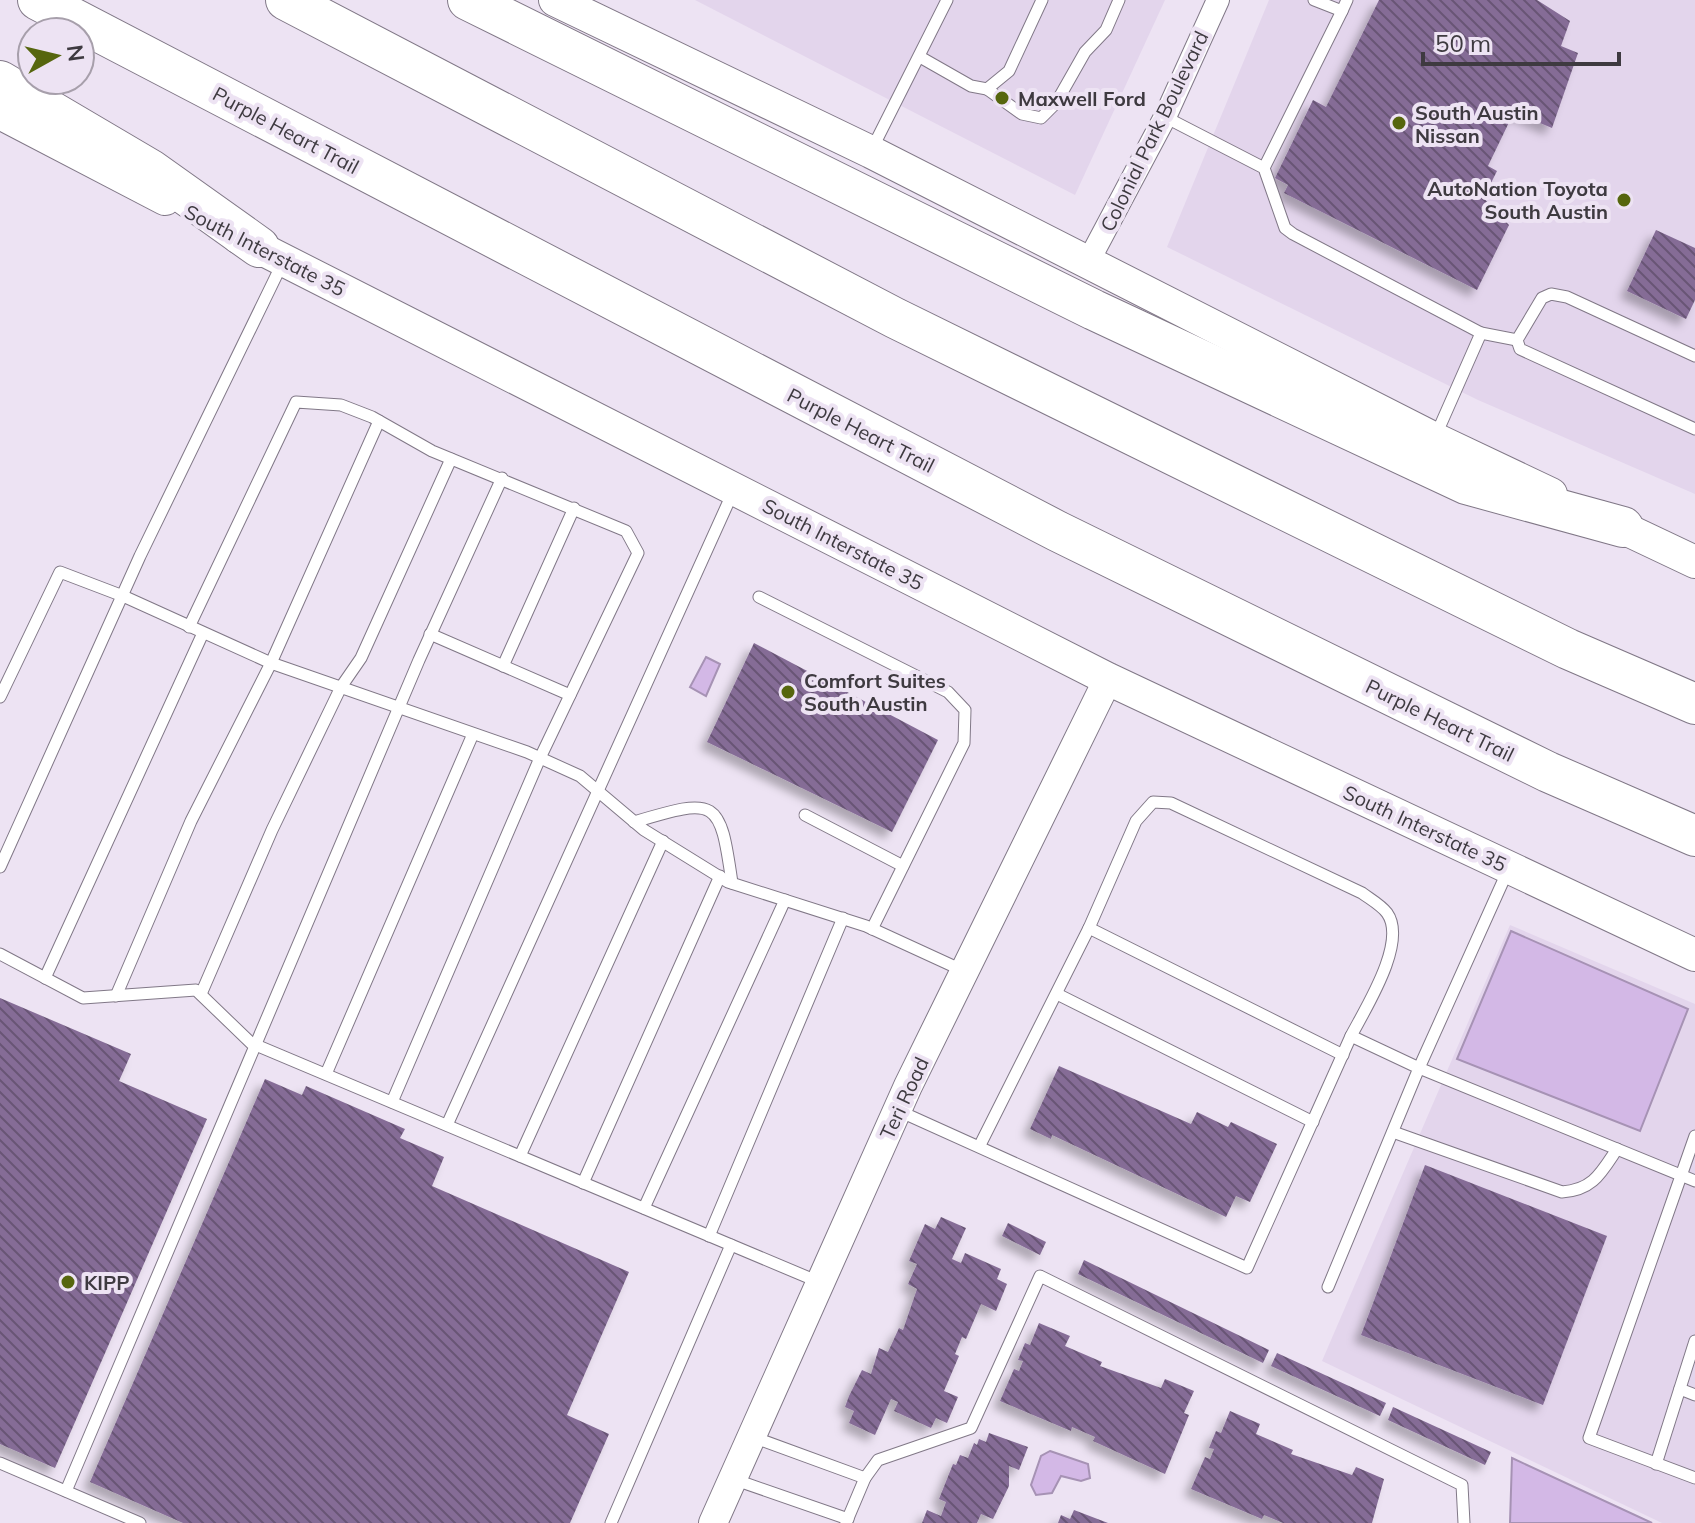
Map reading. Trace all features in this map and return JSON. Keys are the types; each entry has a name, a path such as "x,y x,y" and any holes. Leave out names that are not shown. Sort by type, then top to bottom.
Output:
{"highway":[{"name":"Purple Heart Trail","path":"38,0 1057,531 1548,772 1695,836"},
{"path":"286,0 895,318 1568,649 1695,704"},
{"path":"468,0 1094,310 1466,484 1623,527"},
{"path":"0,81 151,170 271,254"}],"main road":[{"path":"555,0 871,152 1435,439 1695,562"},
{"name":"South Interstate 35","path":"0,113 1108,679 1695,955"}],"street":[{"name":"Colonial Park Boulevard","path":"1088,262 1165,117 1218,0"},
{"name":"Teri Road","path":"713,1523 897,1110 1108,679"}],"lane":[{"path":"871,152 947,0"},
{"path":"987,89 1009,71 1042,0"},
{"path":"920,57 971,86 987,89 1022,114 1041,118 1056,103 1085,52 1106,30 1119,0"},
{"path":"1264,168 1344,6 1314,0"},
{"path":"1165,117 1264,168 1285,228 1481,333 1517,340"},
{"path":"0,867 123,596 271,254"},
{"path":"1695,356 1567,297 1551,294 1542,298 1517,340 1520,349 1695,429"},
{"path":"1435,439 1481,333"},
{"path":"189,627 296,402 341,405 379,421 451,459 626,531 638,553 540,758 392,1102"},
{"path":"116,996 191,821 271,663 379,421"},
{"path":"201,994 272,830 341,687 361,658 451,459"},
{"path":"66,1491 430,634 502,478"},
{"path":"447,1125 735,488"},
{"path":"503,666 574,508"},
{"path":"0,697 60,572 123,596 271,663 540,758 580,776 634,822 732,883 872,929 965,972"},
{"path":"759,597 948,692 965,710 964,743 872,929"},
{"path":"45,978 203,633"},
{"path":"430,634 570,695"},
{"path":"326,1074 473,734"},
{"path":"897,1110 1247,1268 1351,1036 1385,969 1393,939 1388,914 1362,893 1171,803 1153,802 1136,821 1089,928 980,1145"},
{"path":"634,822 687,806 711,811 723,823 732,883"},
{"path":"805,815 903,866"},
{"path":"520,1156 663,841"},
{"path":"1328,1287 1419,1068 1509,868"},
{"path":"583,1183 720,876"},
{"path":"644,1208 785,900"},
{"path":"709,1236 843,918"},
{"path":"1089,928 1343,1055"},
{"path":"0,954 83,998 196,990 257,1045 820,1283"},
{"path":"1057,994 1313,1122"},
{"path":"1351,1036 1419,1068 1695,1181"},
{"path":"1393,1132 1562,1192 1580,1191 1596,1182 1617,1149"},
{"path":"1695,1136 1589,1438 1695,1478"},
{"path":"611,1523 731,1245"},
{"path":"733,1479 847,1521 865,1478 878,1460 971,1428 1040,1276 1462,1485 1464,1523"},
{"path":"1656,1464 1695,1341"},
{"path":"1680,1389 1695,1395"},
{"path":"752,1436 865,1478"},
{"path":"0,1463 140,1523"}],"shaded area":[{"name":"Maxwell Ford","path":"695,0 1165,0 1075,195"},
{"name":"South Austin Nissan","path":"1269,0 1695,0 1695,494 1478,400 1167,247"},
{"path":"706,657 720,664 706,696 690,687"},
{"path":"1510,925 1695,1004 1695,1523 1662,1523 1322,1361"},
{"path":"1511,931 1688,1009 1640,1131 1457,1059"},
{"path":"1050,1451 1088,1464 1090,1478 1081,1481 1061,1476 1052,1493 1036,1495 1031,1485 1041,1456"},
{"path":"1512,1458 1652,1523 1510,1523"}],"building":[{"path":"1379,0 1537,0 1570,21 1561,46 1578,53 1552,128 1514,112 1488,166 1497,171 1488,189 1480,184 1477,191 1509,225 1477,290 1284,193 1288,185 1275,178 1313,100 1326,107"},
{"path":"1656,230 1695,248 1695,300 1686,319 1627,291"},
{"name":"Comfort Suites South Austin","path":"754,643 938,740 892,832 707,742"},
{"name":"KIPP","path":"0,998 131,1054 119,1081 207,1119 55,1468 0,1444"},
{"path":"1059,1066 1191,1124 1197,1112 1228,1127 1231,1122 1277,1144 1250,1202 1236,1196 1226,1217 1052,1135 1051,1139 1030,1129"},
{"path":"265,1079 302,1095 306,1086 405,1129 400,1138 444,1157 432,1186 629,1272 567,1415 609,1434 570,1523 183,1523 90,1482"},
{"path":"1425,1165 1607,1236 1543,1405 1361,1335"},
{"path":"941,1217 966,1228 952,1259 961,1263 965,1253 1001,1269 997,1279 1007,1284 996,1311 981,1304 966,1339 962,1337 955,1354 959,1356 944,1391 958,1397 947,1423 936,1418 931,1428 894,1411 898,1402 891,1399 875,1435 849,1423 854,1411 845,1407 862,1370 871,1374 879,1348 888,1352 899,1328 903,1330 917,1289 908,1284 917,1264 909,1261 925,1224 935,1229"},
{"path":"1008,1223 1046,1242 1040,1255 1002,1236"},
{"path":"1084,1260 1269,1350 1263,1363 1078,1274"},
{"path":"1039,1323 1070,1336 1065,1346 1102,1362 1100,1366 1161,1388 1165,1379 1194,1391 1184,1413 1189,1415 1165,1474 1093,1441 1095,1437 1072,1427 1071,1431 1000,1401 1014,1369 1019,1371 1023,1361 1018,1360 1025,1343 1030,1345"},
{"path":"1277,1353 1386,1403 1380,1416 1271,1366"},
{"path":"1393,1407 1491,1452 1485,1465 1388,1420"},
{"path":"1230,1411 1260,1424 1256,1434 1293,1450 1291,1454 1352,1475 1356,1467 1384,1479 1372,1523 1283,1523 1264,1515 1262,1519 1191,1489 1205,1457 1210,1459 1214,1449 1209,1448 1216,1431 1221,1433"},
{"path":"989,1433 1028,1447 1019,1470 1009,1466 1009,1486 993,1519 981,1514 977,1523 922,1523 927,1510 941,1516 946,1502 939,1499 953,1464 956,1465 960,1455 968,1458 974,1443 977,1445 979,1439 986,1442"},
{"path":"1074,1510 1108,1523 1058,1523 1061,1515 1070,1519"}],"place":[{"name":"Maxwell Ford","path":"1002,98"},
{"name":"South Austin Nissan","path":"1399,123"},
{"name":"AutoNation Toyota South Austin","path":"1624,200"},
{"name":"Comfort Suites South Austin","path":"788,692"},
{"name":"KIPP","path":"68,1282"}]}
